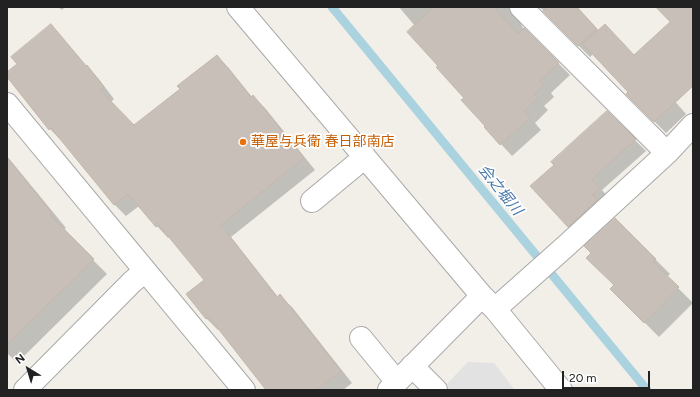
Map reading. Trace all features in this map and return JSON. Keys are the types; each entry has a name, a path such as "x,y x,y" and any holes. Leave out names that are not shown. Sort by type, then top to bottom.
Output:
{"street":[{"path":"238,7 488,303 550,386"},
{"path":"522,7 667,153"},
{"path":"7,104 244,390"},
{"path":"361,338 392,386 412,366 488,303 519,287 667,153 693,125"},
{"path":"312,201 365,157"},
{"path":"25,390 132,282 145,271"},
{"path":"412,366 436,390"}],"shaded area":[{"path":"468,362 494,363 515,390 441,390"}],"building":[{"path":"434,7 494,7 518,34 524,28 559,63 540,81 544,85 534,94 538,98 524,111 530,118 500,145 461,100 464,98 436,67 438,66 407,32"},
{"path":"548,7 577,7 597,29 578,46 543,11"},
{"path":"656,7 693,7 693,86 654,122 626,94 628,92 583,44 605,24 634,55 670,22"},
{"path":"51,24 104,87 100,90 134,125 180,89 177,86 217,55 251,97 253,95 304,158 221,225 277,297 280,294 341,371 317,390 266,390 209,317 206,319 186,294 204,280 159,225 156,227 128,194 114,205 51,128 49,130 7,77 7,72 17,64 11,57"},
{"path":"607,111 636,139 592,179 600,188 592,195 597,200 568,227 530,186 554,165 551,162"},
{"path":"7,158 52,213 50,215 94,259 7,345"},
{"path":"615,218 656,259 653,262 679,287 644,323 610,289 614,285 586,258 591,253 584,246"}],"waterway":[{"name":"会之堀川","path":"332,7 647,390"}],"place":[{"name":"華屋与兵衛 春日部南店","path":"243,142"}]}
